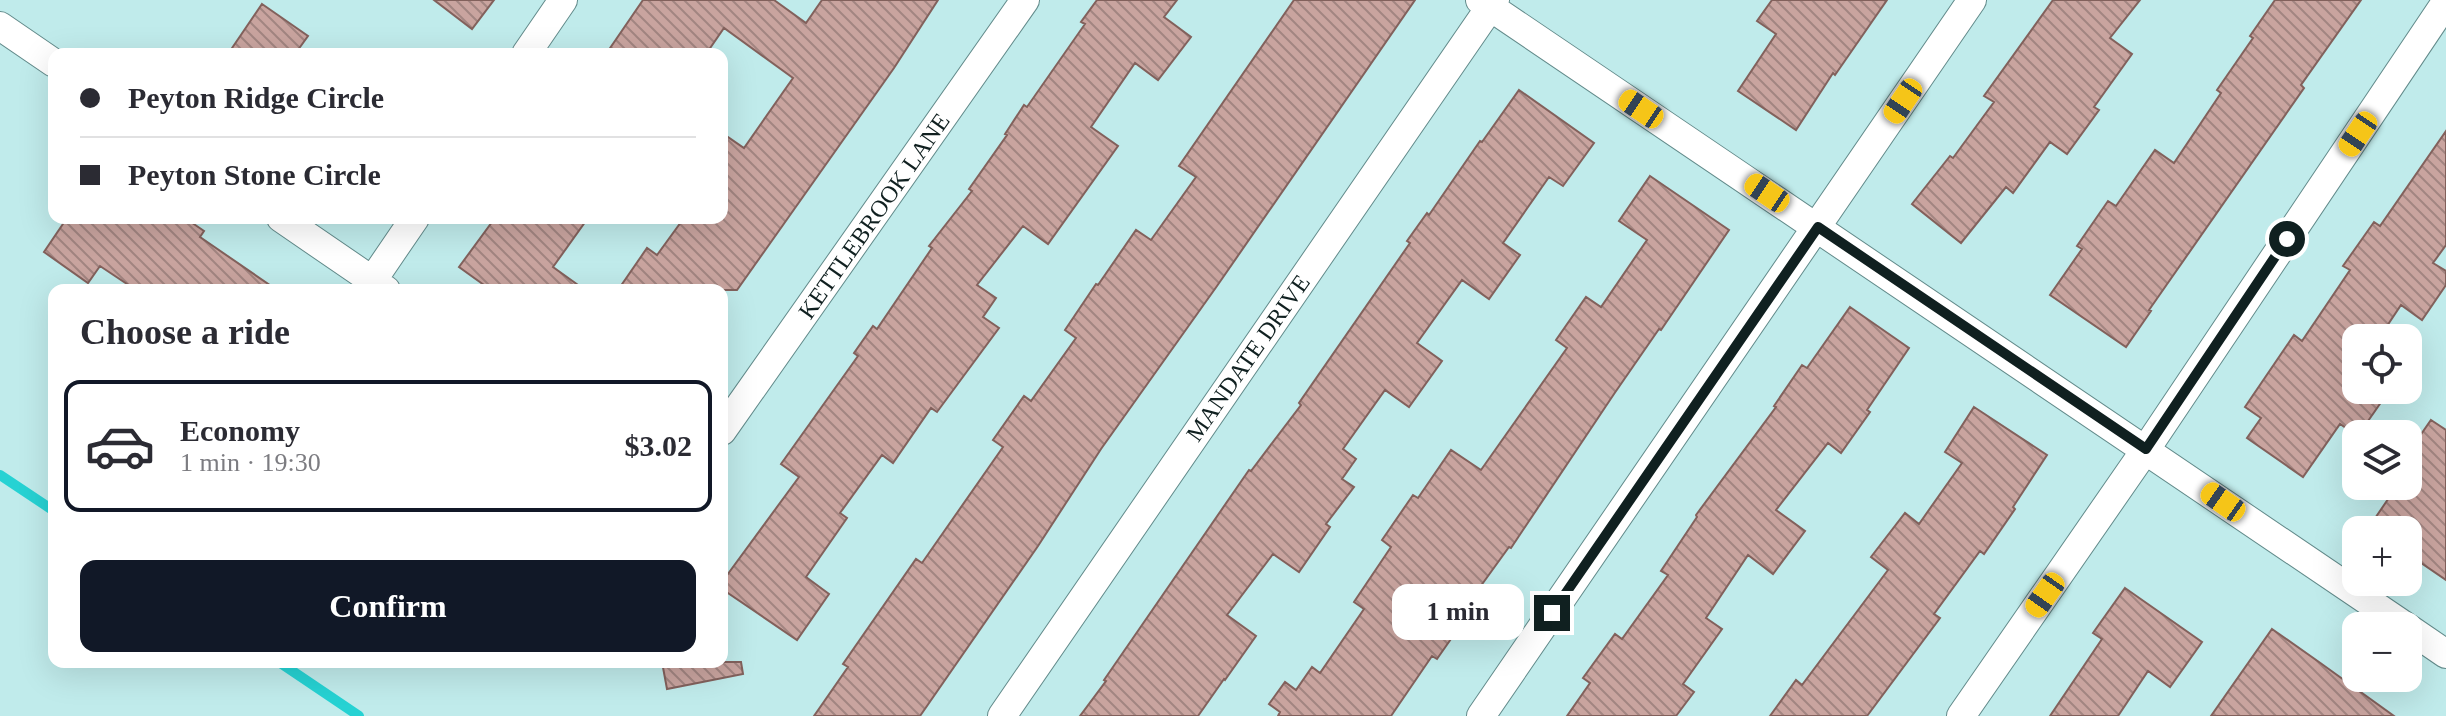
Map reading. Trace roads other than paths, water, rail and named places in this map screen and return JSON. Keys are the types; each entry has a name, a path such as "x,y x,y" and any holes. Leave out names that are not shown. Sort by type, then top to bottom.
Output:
{"street":[{"path":"530,48 563,0"},
{"name":"KETTLEBROOK LANE","path":"728,422 1025,0"},
{"path":"1481,716 1972,0"},
{"path":"1488,2 2385,612"},
{"name":"MANDATE DRIVE","path":"1002,716 1488,2"},
{"path":"1961,716 2146,449 2446,2"},
{"path":"0,26 48,59"},
{"path":"290,224 378,284"},
{"path":"380,284 412,224"},
{"path":"2422,637 2446,654"}],"waterway":[{"path":"0,475 48,507"},
{"path":"288,668 359,716"}]}
